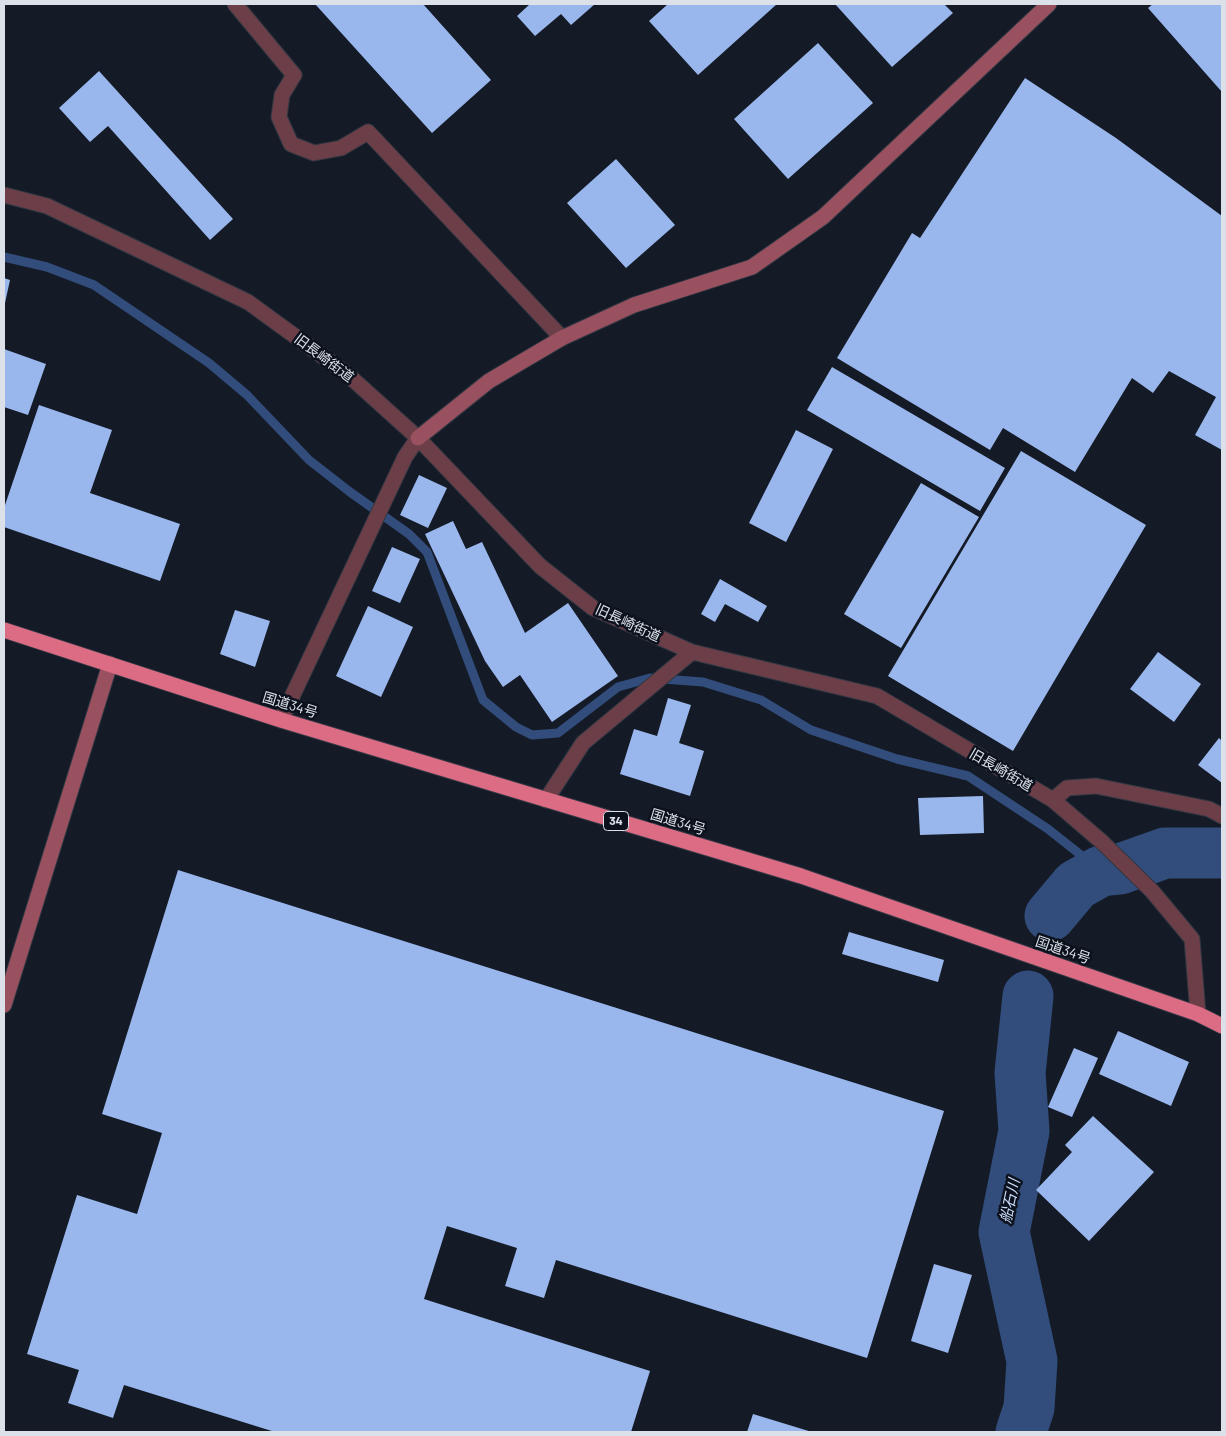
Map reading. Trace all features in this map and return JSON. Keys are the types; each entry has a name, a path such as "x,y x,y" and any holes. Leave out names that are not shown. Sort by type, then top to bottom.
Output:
{"highway":[{"name":"国道34号","path":"4,630 281,720 801,876 1198,1014 1222,1026"}],"street":[{"path":"235,4 294,75 282,95 279,117 291,144 314,153 340,148 368,132 562,338"},
{"path":"281,720 383,502 405,457 418,438 489,381 562,338 634,305 752,267 822,217 1049,4"},
{"name":"旧長崎街道","path":"4,195 47,206 248,302 347,374 418,438 540,566 593,608 692,652 877,696 1053,800 1102,842 1152,891 1192,939 1198,1014"},
{"path":"546,800 583,743 692,652"},
{"path":"4,1005 110,664"},
{"path":"1053,800 1067,788 1096,786 1209,809 1222,816"}],"building":[{"path":"315,4 423,4 491,80 432,133"},
{"path":"530,4 595,4 571,25 561,14 535,36 517,16"},
{"path":"668,4 777,4 698,75 649,21"},
{"path":"835,4 944,4 953,13 892,67"},
{"path":"1153,4 1222,4 1222,92 1148,8"},
{"path":"818,43 873,103 788,179 734,119"},
{"path":"99,71 233,219 210,240 108,126 90,142 59,108"},
{"path":"1025,78 1116,138 1222,216 1222,450 1195,435 1216,397 1169,371 1153,393 1132,378 1075,472 1003,428 990,450 837,358 912,233 920,238"},
{"path":"616,159 675,225 626,268 567,203"},
{"path":"4,278 10,280 5,303 4,303"},
{"path":"4,349 46,364 28,415 4,407"},
{"path":"832,367 1005,468 980,511 807,410"},
{"path":"39,405 112,430 90,493 180,524 160,581 4,527 4,508"},
{"path":"796,430 833,449 786,542 749,523"},
{"path":"1021,451 1146,525 1013,751 888,676"},
{"path":"419,475 447,488 428,528 400,515"},
{"path":"921,483 979,517 901,648 844,614"},
{"path":"453,521 466,549 482,542 525,633 568,603 618,676 552,722 520,675 503,687 485,661 425,534"},
{"path":"392,547 420,559 400,603 372,591"},
{"path":"720,579 767,606 758,622 725,604 715,622 701,614"},
{"path":"368,606 413,627 381,697 336,676"},
{"path":"235,610 270,621 255,667 220,654"},
{"path":"1158,652 1201,684 1174,722 1130,689"},
{"path":"668,698 691,705 679,743 704,751 690,796 620,774 634,729 657,736"},
{"path":"1219,738 1222,741 1222,783 1198,765"},
{"path":"983,796 984,833 920,835 918,798"},
{"path":"178,870 944,1111 867,1358 556,1260 544,1298 505,1286 517,1248 447,1226 424,1299 650,1371 631,1432 275,1432 124,1385 113,1418 68,1403 79,1370 27,1354 77,1195 137,1214 162,1133 102,1114"},
{"path":"849,932 944,960 938,982 842,954"},
{"path":"1118,1031 1189,1062 1171,1106 1099,1074"},
{"path":"1074,1048 1098,1058 1072,1117 1048,1107"},
{"path":"1093,1116 1154,1172 1089,1241 1036,1190 1072,1152 1065,1145"},
{"path":"934,1264 972,1275 948,1353 911,1341"},
{"path":"753,1414 812,1432 747,1432"}],"waterway":[{"path":"4,257 47,267 94,285 209,363 247,395 309,460 409,534 427,552 483,700 516,727 532,735 558,733 618,687 650,678 703,682 761,700 811,730 897,759 968,776 1048,829 1101,871"},
{"name":"船石川","path":"1050,916 1076,885 1101,871 1120,869 1165,853 1222,853"},
{"name":"船石川","path":"1021,1432 1029,1408 1032,1361 1004,1232 1024,1131 1020,1073 1028,996"}]}
